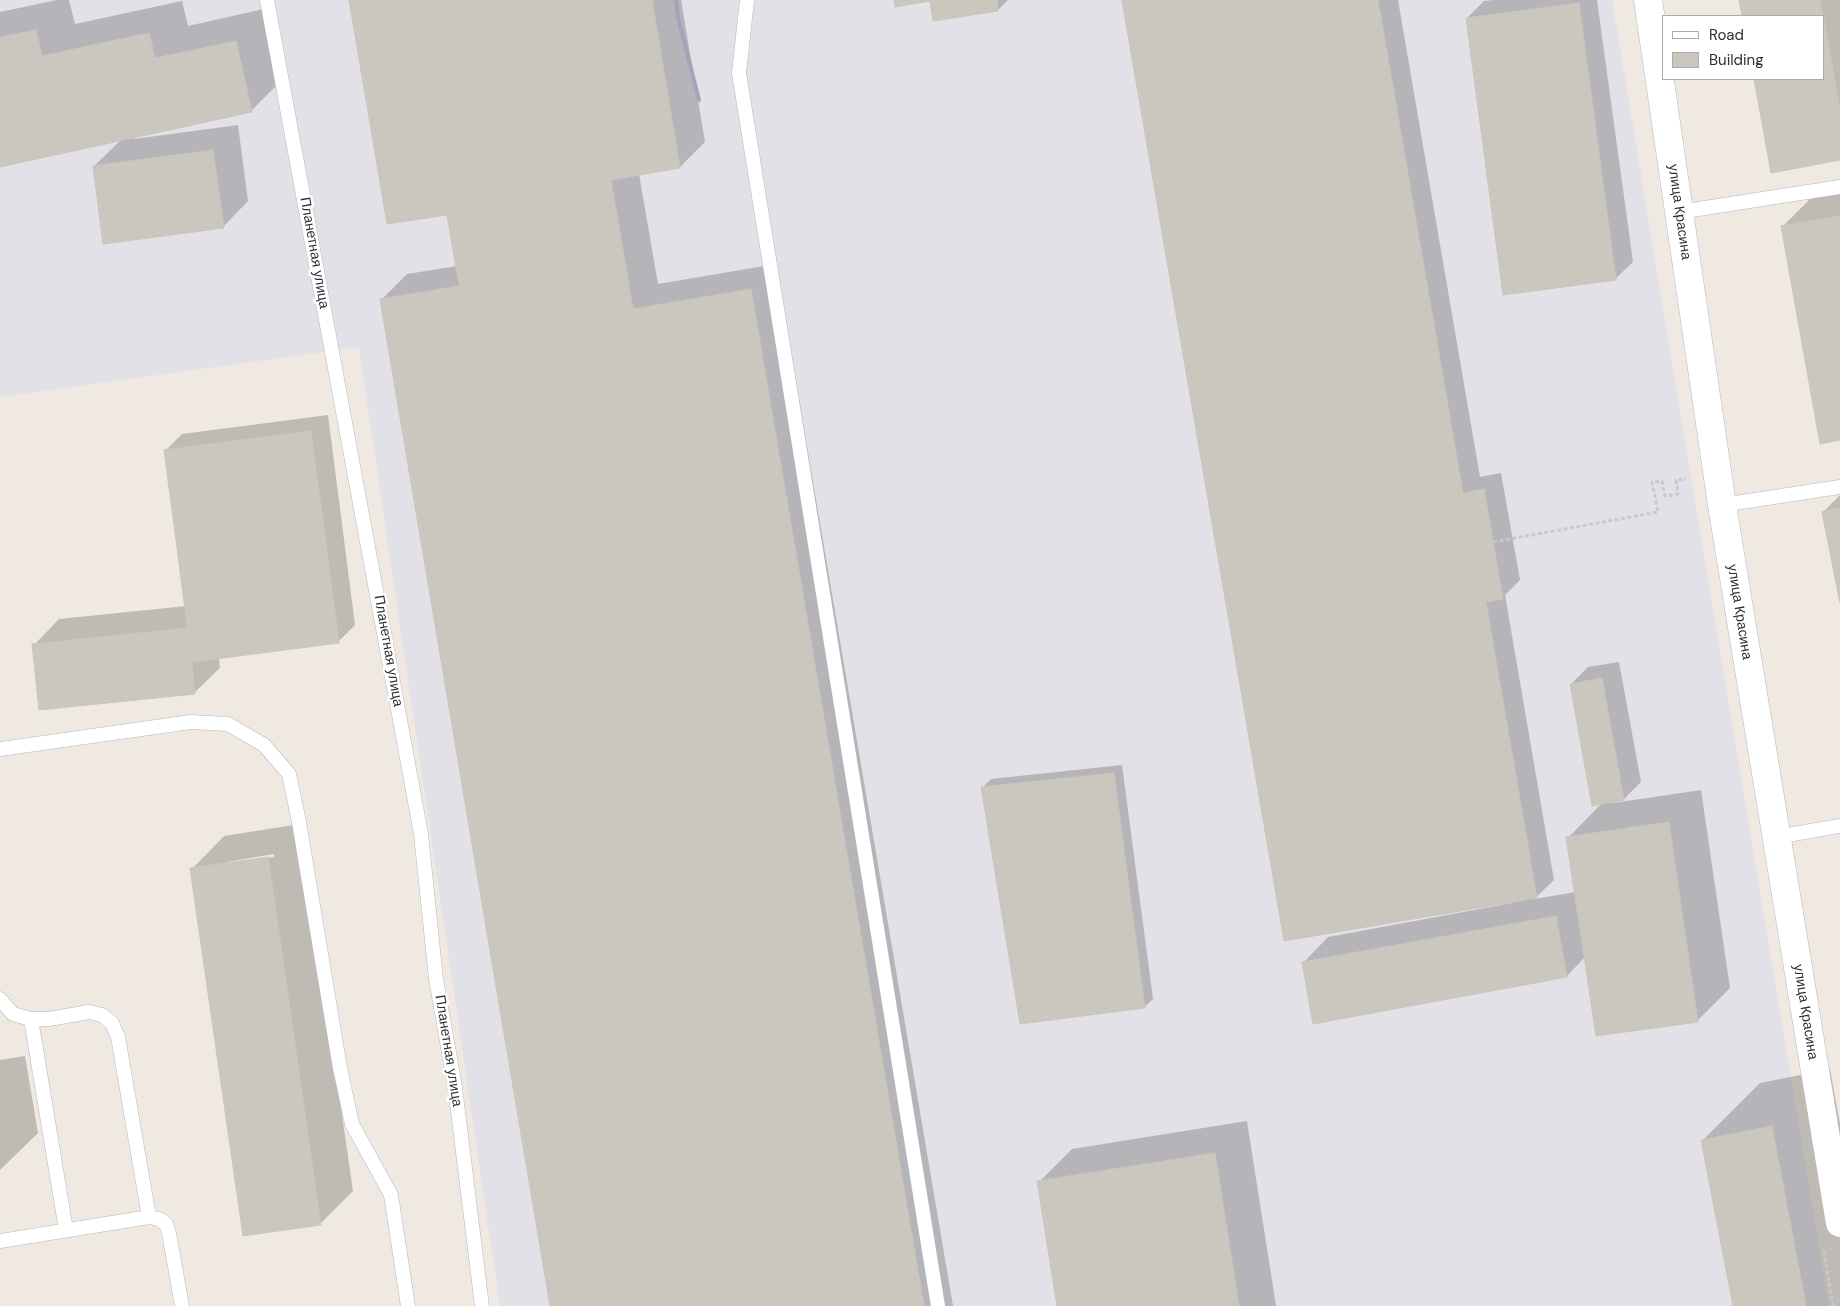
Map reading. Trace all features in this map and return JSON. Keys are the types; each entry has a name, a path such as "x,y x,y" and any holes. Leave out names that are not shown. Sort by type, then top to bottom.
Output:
{"street":[{"name":"улица Красина","path":"1648,0 1722,505 1776,837 1834,1160 1840,1223"}],"lane":[{"name":"Планетная улица","path":"267,0 421,834 436,979 455,1087 482,1306"},
{"path":"747,0 739,73 938,1306"},
{"path":"1679,212 1840,186"},
{"path":"1722,505 1840,487"},
{"path":"0,749 191,722 228,724 264,744 289,774 299,822 340,1068 352,1124 391,1195 408,1306"},
{"path":"1776,837 1840,826"},
{"path":"0,999 13,1014 31,1019 49,1019 89,1012 102,1015 112,1023 118,1037 149,1217"},
{"path":"31,1019 66,1230"},
{"path":"0,1241 149,1217 159,1219 166,1224 169,1232 182,1306"}],"path":[{"path":"1493,542 1658,512 1652,482 1662,481 1665,496 1678,494 1676,480"}],"shaded area":[{"path":"0,0 1612,0 1829,1306 500,1306 359,347 0,397"}],"building":[{"path":"349,0 652,0 680,168 611,180 633,309 751,289 924,1306 550,1306 380,299 459,286 447,215 387,224"},
{"path":"894,0 997,0 998,11 933,21 930,1 895,7"},
{"path":"1122,0 1378,0 1463,493 1484,489 1503,599 1486,602 1537,898 1284,941"},
{"path":"1739,0 1820,0 1823,15 1742,15"},
{"path":"1579,3 1616,280 1503,295 1466,18"},
{"path":"1825,26 1840,109 1840,160 1771,173 1754,80 1825,80"},
{"path":"36,30 42,56 149,33 155,58 236,41 252,112 0,167 0,37"},
{"path":"213,150 224,228 103,244 93,166"},
{"path":"1840,216 1840,440 1820,444 1781,226"},
{"path":"311,431 339,643 192,662 164,450"},
{"path":"1840,508 1840,603 1822,512"},
{"path":"188,628 195,694 39,710 32,644"},
{"path":"1602,678 1624,800 1592,806 1570,684"},
{"path":"1114,773 1145,1008 1020,1024 981,787"},
{"path":"1669,822 1698,1022 1596,1036 1566,837"},
{"path":"268,857 321,1225 243,1236 190,868"},
{"path":"1556,916 1567,977 1313,1024 1302,962"},
{"path":"1772,1126 1806,1306 1733,1306 1701,1140"},
{"path":"1215,1153 1239,1306 1057,1306 1037,1181"}],"railway":[{"path":"676,0 678,17 699,100"}]}
